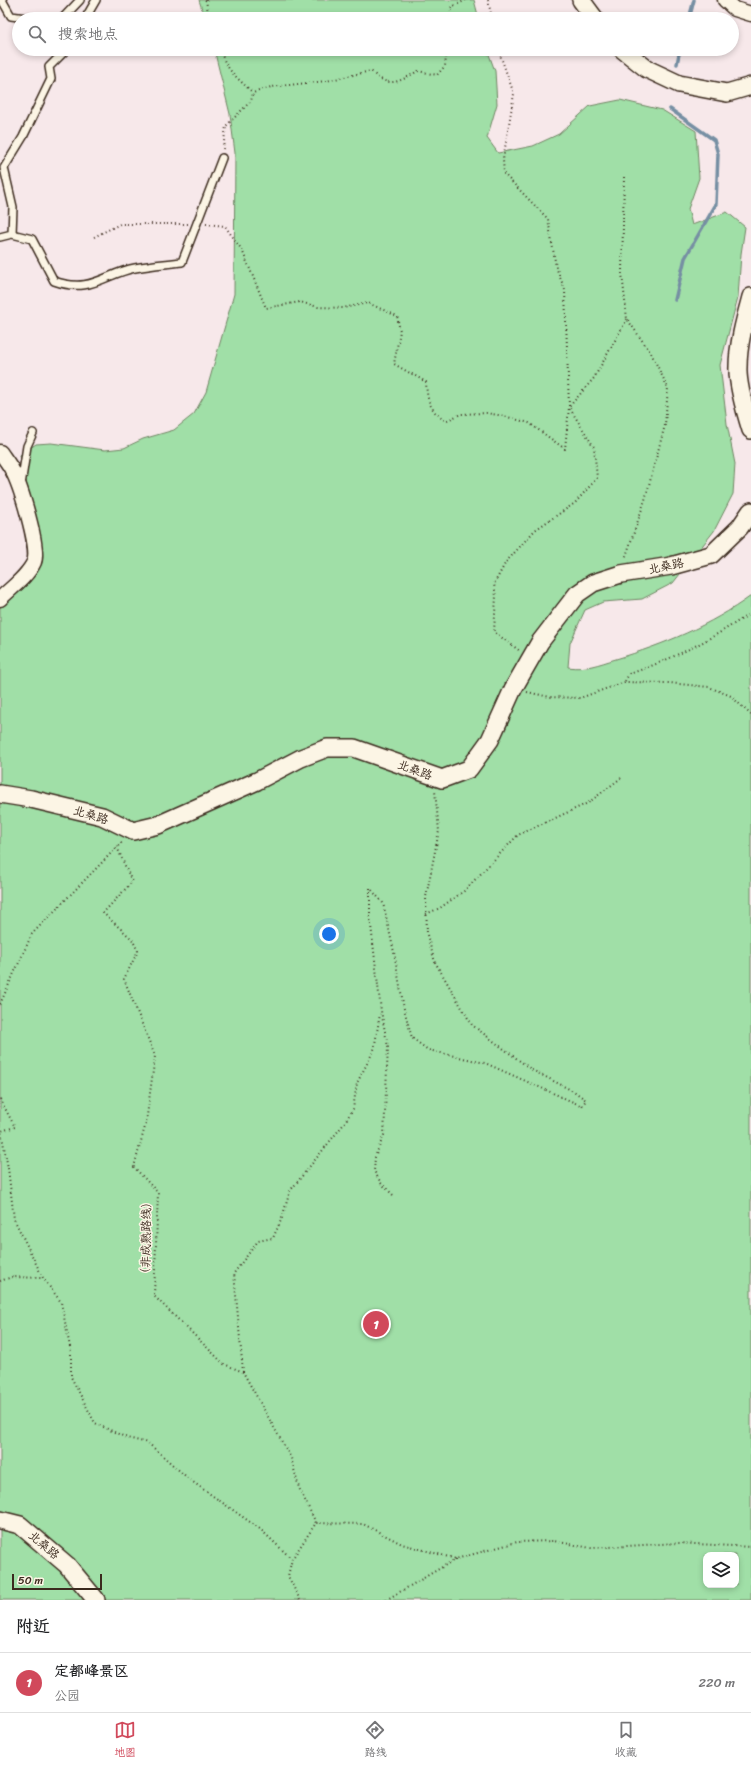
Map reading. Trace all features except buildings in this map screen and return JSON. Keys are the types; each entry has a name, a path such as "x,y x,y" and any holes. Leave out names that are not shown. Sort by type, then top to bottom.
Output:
{"street":[{"path":"581,0 590,12"},
{"path":"725,0 735,9 751,14"},
{"path":"631,56 647,69 679,84 727,93 751,86"},
{"path":"751,297 744,327 738,367 746,414 751,430"},
{"path":"0,452 13,471 34,535 36,548 34,562 25,574 0,599"},
{"name":"北桑路","path":"0,794 31,799 102,816 133,831 165,822 250,784 301,758 327,748 354,748 442,779 469,770 490,740 513,689 540,642 577,594 593,582 621,574 671,566 711,555 740,527 751,511"},
{"name":"北桑路","path":"0,1520 20,1525 67,1565 96,1600"}],"lane":[{"path":"2,0 10,16 12,16"},
{"path":"69,12 80,0"},
{"path":"89,12 96,0"},
{"path":"12,234 14,207 4,168 23,137 51,79 49,67 60,56"},
{"path":"0,237 12,234 32,239 54,281 65,285 94,284 134,268 182,262 222,158"},
{"path":"20,492 27,446 33,433"}],"path":[{"path":"206,0 208,12"},
{"path":"451,12 450,8 466,0"},
{"path":"488,0 491,12"},
{"path":"222,56 224,63 232,73 253,93"},
{"path":"253,93 271,87 326,81 371,71 379,80 392,82 401,81 418,71 437,75 445,66 446,56"},
{"path":"94,237 120,224 197,224 225,226 242,250 266,308 300,302 318,307 337,308 368,303 397,316 400,330 394,364 426,382 426,396 434,413 445,421 461,414 486,413 504,416 515,421 529,423 565,449 569,407 565,290 556,267 548,219 504,174 503,160 514,94 500,56"},
{"path":"222,158 226,126 251,101 253,93"},
{"path":"621,574 626,552 645,500 665,425 668,388 651,353 627,319 622,273 624,177"},
{"path":"569,407 594,378 627,319"},
{"path":"530,659 494,632 496,596 494,584 506,562 535,530 575,503 597,478 594,447 569,407"},
{"path":"625,682 629,674 666,661 719,634 751,613"},
{"path":"513,689 550,697 580,698 625,682 670,683 709,687 731,696 751,716"},
{"path":"426,914 440,908 464,891 518,835 588,803 620,778"},
{"path":"393,1195 381,1183 374,1171 375,1157 384,1135 387,1113 388,1047 381,1011 370,917 370,888 383,903 394,952 404,1009 412,1038 428,1050 485,1063 582,1106 586,1100 575,1092 532,1070 472,1024 436,962 427,935 426,897 439,831 435,787 442,779"},
{"path":"0,1004 32,934 133,831"},
{"name":"（非成熟路线）","path":"117,847 132,882 103,913 132,939 138,951 124,979 155,1056 146,1123 134,1167 158,1193 154,1296 224,1364 243,1372"},
{"path":"316,1523 299,1488 291,1458 243,1372 234,1273 258,1241 272,1238 282,1218 290,1191 343,1125 353,1109 357,1083 374,1050 381,1011"},
{"path":"0,1100 15,1127 1,1131 8,1168 14,1219 43,1278 61,1302 71,1352 71,1377 96,1423 127,1438 148,1443 190,1480 260,1528 292,1559"},
{"path":"0,1281 12,1277 43,1278"},
{"path":"300,1600 288,1576 292,1559 316,1523"},
{"path":"316,1523 363,1524 402,1544 456,1559"},
{"path":"386,1600 456,1559 517,1542 554,1541 591,1548 678,1543 751,1547"}],"green space":[{"path":"199,0 474,0 477,12 203,12"},
{"path":"216,56 490,56 495,71 497,104 487,138 498,153 533,146 559,134 590,106 620,100 662,110 696,131 699,178 688,209 692,225 727,212 745,227 741,254 738,297 720,365 727,424 735,464 733,494 714,531 673,583 642,599 603,602 585,610 570,643 568,667 580,668 598,665 669,641 720,616 751,596 751,1600 0,1600 0,599 22,576 29,553 20,455 36,444 51,443 105,450 124,448 143,439 174,430 194,414 206,392 234,294 235,153 230,114"}],"waterway":[{"path":"691,12 694,0"},
{"path":"677,64 679,56"},
{"path":"670,109 714,140 718,154 716,204 685,258 675,300"}],"place":[{"name":"定都峰景区","path":"376,1324"}]}
